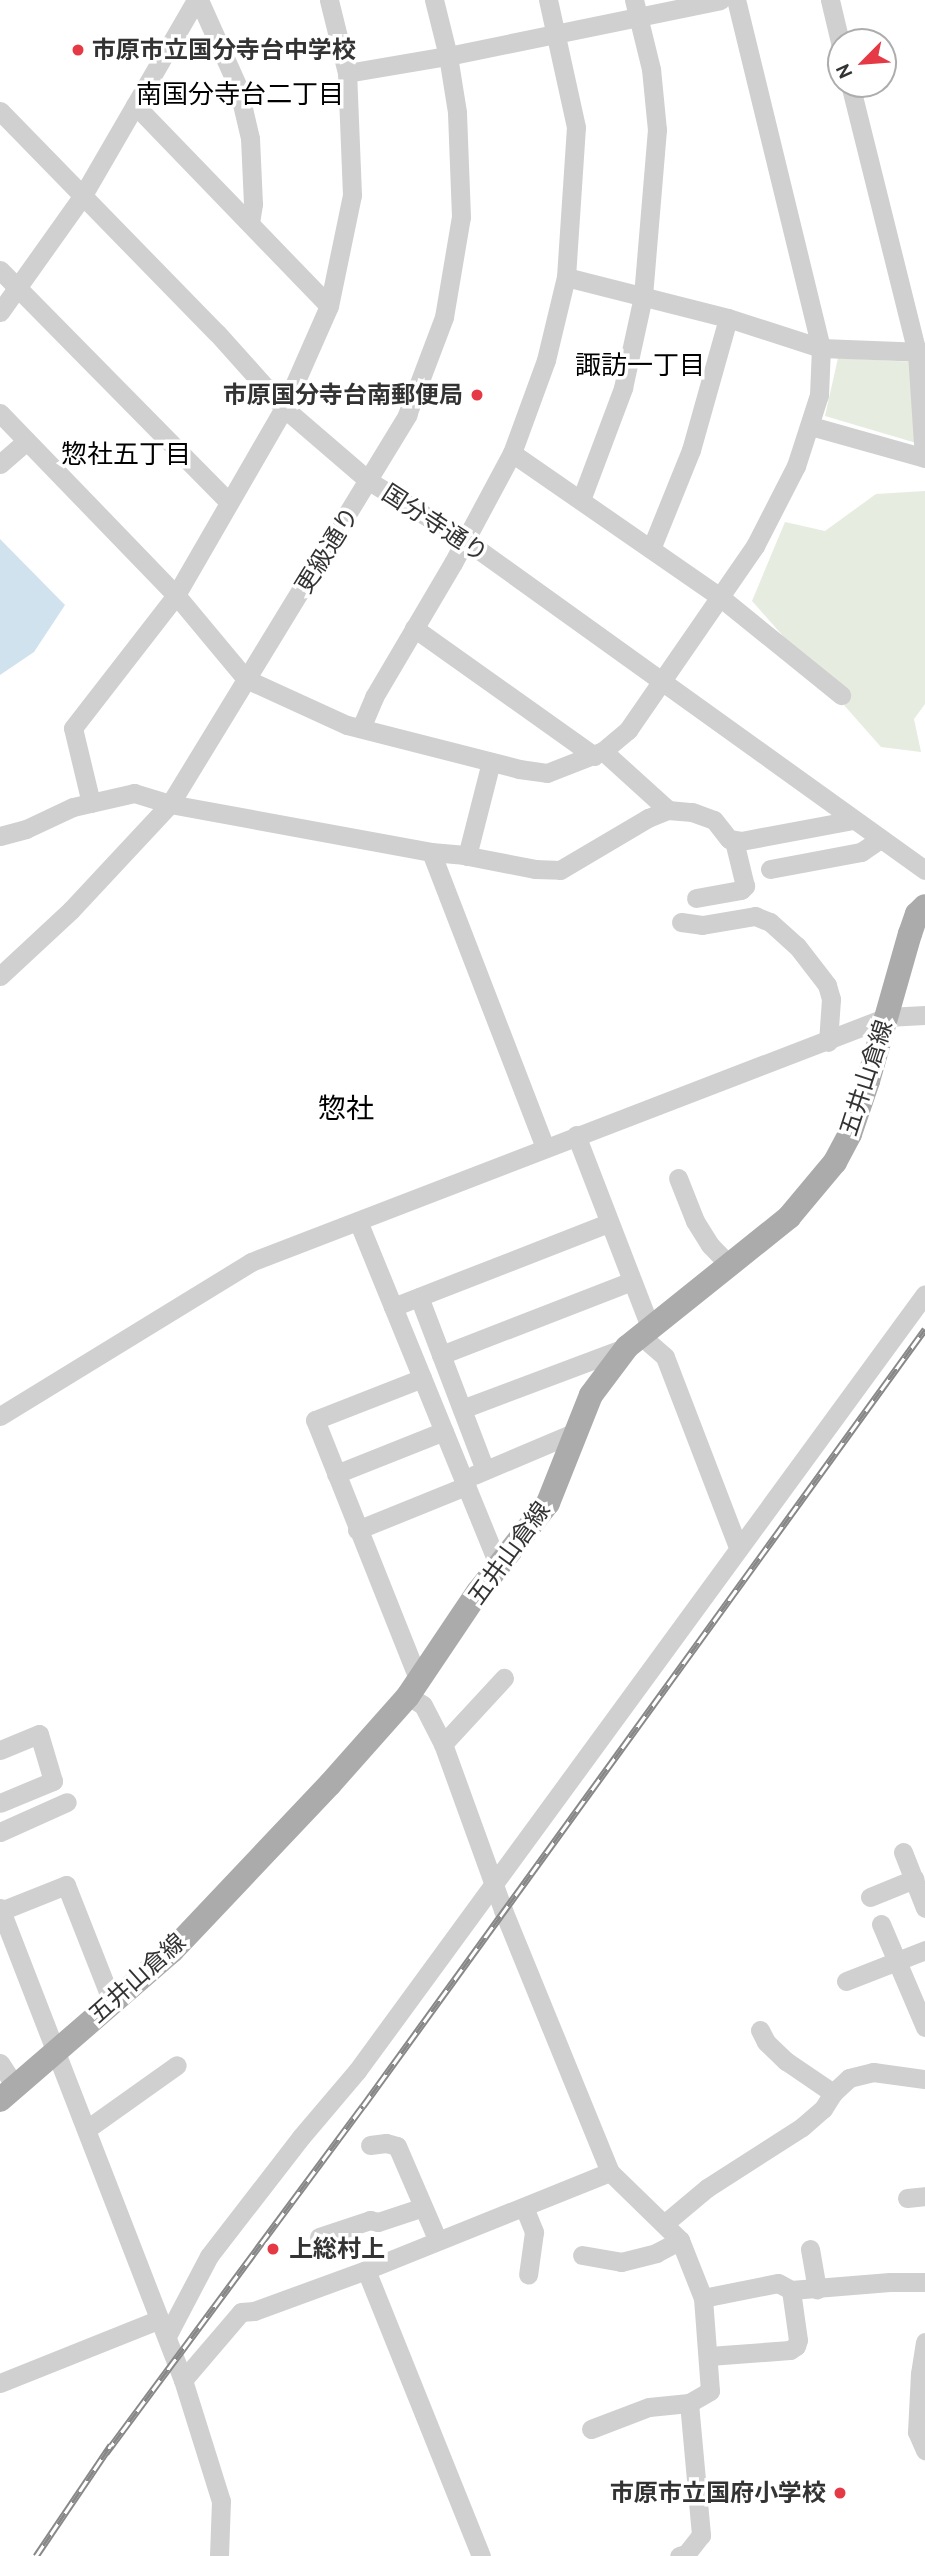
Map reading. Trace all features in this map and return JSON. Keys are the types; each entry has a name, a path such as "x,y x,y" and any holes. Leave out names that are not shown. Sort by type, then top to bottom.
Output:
{"main road":[{"name":"五井山倉線","path":"8,2093 172,1951 330,1784 413,1688 499,1566 548,1503 591,1395 639,1336 789,1217 835,1162 850,1134 917,914 925,906"}],"street":[{"path":"0,313 83,195 198,0"},
{"path":"198,0 238,87 250,138 253,204 250,223"},
{"path":"91,803 74,729 176,595 284,408 329,306 352,195 347,73 330,0"},
{"name":"更級通り","path":"0,976 71,910 170,804 407,415 444,317 461,217 457,112 449,56 434,0"},
{"path":"361,728 374,697 512,453 545,360 566,277 576,127 548,0"},
{"path":"347,73 555,35 636,9 720,0"},
{"path":"0,412 176,595 246,679 361,728 491,762 547,773 598,754 628,730 755,546 782,497 811,426 819,395 821,348 736,0"},
{"path":"830,0 837,28"},
{"path":"581,500 622,388 643,296 657,130 651,69 636,9"},
{"path":"811,426 924,458 921,353 854,98"},
{"path":"135,105 329,306"},
{"name":"国分寺通り","path":"0,111 284,408 369,481 465,540 853,820 923,865"},
{"path":"0,270 229,502"},
{"path":"566,277 728,318 821,348 921,353"},
{"path":"651,549 691,450 728,318"},
{"path":"0,464 26,441"},
{"path":"512,453 720,597 841,695"},
{"path":"414,628 598,754 668,810"},
{"path":"467,856 491,762"},
{"path":"0,836 26,829 73,807 134,793 170,804 431,852 535,869 560,870 648,818 668,810 692,812 714,820 734,841 745,886 741,890 696,898"},
{"path":"734,841 853,820"},
{"path":"770,869 861,852 880,839"},
{"path":"431,852 545,1147"},
{"path":"681,922 702,925 755,916 770,922 797,946 827,985 831,999 828,1042"},
{"path":"0,1416 251,1262 576,1135 828,1042 887,1017 925,1015"},
{"path":"576,1135 632,1281 639,1336 665,1357 738,1547"},
{"path":"678,1178 695,1221 710,1245 729,1265"},
{"path":"358,1221 499,1566"},
{"path":"393,1307 609,1223"},
{"path":"441,1355 632,1281"},
{"path":"0,2383 164,2328 209,2256 301,2137 357,2071 925,1294"},
{"path":"419,1297 485,1470"},
{"path":"462,1409 639,1336"},
{"path":"422,1378 314,1420 357,1530 413,1688 443,1744 493,1885 610,2172 680,2240 703,2298 710,2391 689,2403 649,2407 591,2429"},
{"path":"336,1474 444,1431"},
{"path":"357,1530 465,1483 485,1470 578,1431"},
{"path":"443,1744 504,1678"},
{"path":"0,1750 38,1734 53,1781 0,1802"},
{"path":"0,1832 67,1802"},
{"path":"903,1852 925,1908"},
{"path":"870,1897 914,1880"},
{"path":"112,2002 66,1885 1,1909 183,2380 221,2501 219,2556"},
{"path":"881,1924 925,2027"},
{"path":"845,1981 925,1950"},
{"path":"760,2030 766,2042 786,2061 833,2093"},
{"path":"0,2063 8,2093"},
{"path":"87,2129 177,2065"},
{"path":"664,2224 707,2188 802,2127 823,2109 833,2093 858,2074 873,2072 925,2079"},
{"path":"370,2145 386,2143 397,2146 438,2241"},
{"path":"183,2380 241,2312 254,2311 366,2270 610,2172"},
{"path":"319,2237 423,2207"},
{"path":"524,2207 534,2232 528,2275"},
{"path":"582,2255 621,2262 656,2253 680,2240"},
{"path":"810,2249 817,2289"},
{"path":"366,2270 481,2556"},
{"path":"703,2298 778,2283 791,2290 925,2282"},
{"path":"709,2356 790,2350 796,2346 798,2340 791,2290"},
{"path":"925,2342 920,2373 917,2432 925,2450"},
{"path":"679,2556 687,2554 701,2535 689,2403"}],"shaded area":[{"path":"838,358 914,362 923,445 825,416"},
{"path":"925,491 925,704 914,719 921,752 881,747 752,601 785,522 825,531 876,494"}],"water":[{"path":"0,539 65,605 34,652 0,675"}],"railway":[{"path":"106,2453 363,2106 925,1329"},
{"path":"36,2556 111,2445"}],"place":[{"name":"市原市立国分寺台中学校","path":"78,50"},
{"name":"市原国分寺台南郵便局","path":"477,395"},
{"name":"上総村上","path":"273,2249"},
{"name":"市原市立国府小学校","path":"840,2493"}],"district":[{"name":"南国分寺台二丁目","path":"240,95"},
{"name":"諏訪一丁目","path":"640,366"},
{"name":"惣社五丁目","path":"126,455"},
{"name":"惣社","path":"346,1108"}]}
